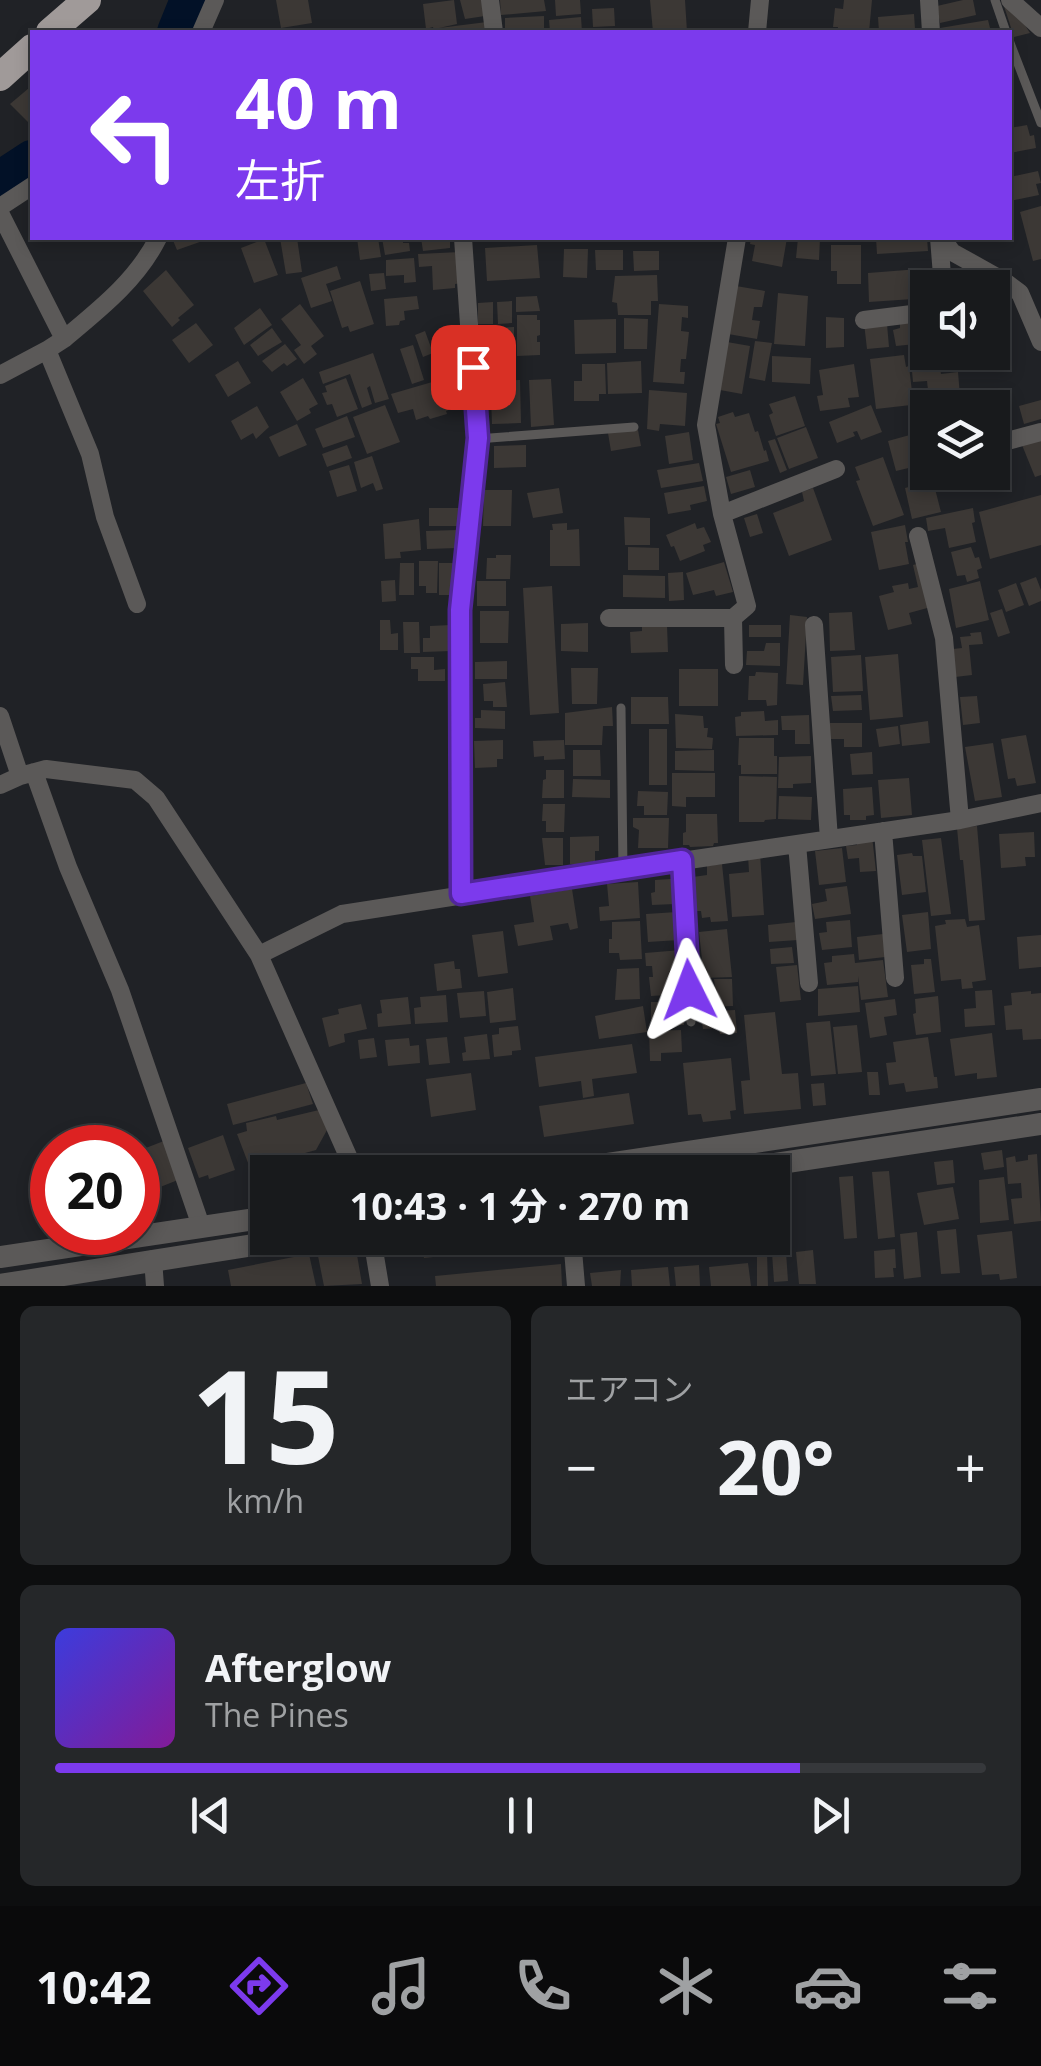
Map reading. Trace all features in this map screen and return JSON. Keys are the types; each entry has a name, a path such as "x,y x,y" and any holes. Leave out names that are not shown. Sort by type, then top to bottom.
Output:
{"highway":[{"path":"52,30 87,0"},
{"path":"0,77 30,50"}],"street":[{"path":"202,30 215,0"},
{"path":"490,0 494,30"},
{"path":"757,30 760,0"},
{"path":"929,0 930,30"},
{"path":"1010,0 1041,28"},
{"path":"30,188 0,210 64,339"},
{"path":"0,374 64,339 109,302 149,256 157,240"},
{"path":"461,894 460,610 478,438 463,240"},
{"path":"609,618 733,618 747,606 722,514 706,426 737,240"},
{"path":"941,240 942,270"},
{"path":"943,240 952,252 1020,293 1041,342"},
{"path":"864,320 910,314"},
{"path":"47,350 90,454 105,517 136,604"},
{"path":"1010,440 1041,432"},
{"path":"722,514 836,469"},
{"path":"918,536 944,638 960,820"},
{"path":"733,618 734,666"},
{"path":"814,626 829,839"},
{"path":"0,716 120,990 201,1226"},
{"path":"0,784 46,770 135,780 156,798 259,955 347,1155"},
{"path":"259,955 342,914 960,820 1041,803"},
{"path":"883,832 895,978"},
{"path":"797,844 808,983"},
{"path":"666,1155 1041,1098"},
{"path":"790,1162 1041,1124"},
{"path":"0,1257 250,1219"},
{"path":"0,1284 48,1282 250,1245"},
{"path":"375,1255 380,1286"},
{"path":"573,1255 576,1286"},
{"path":"153,1260 155,1286"}],"lane":[{"path":"995,0 1005,30"},
{"path":"1012,48 1041,123"},
{"path":"478,438 634,427"},
{"path":"620,708 623,870"},
{"path":"682,860 691,1022"}],"building":[{"path":"276,0 308,0 312,23 281,28"},
{"path":"454,0 457,24 439,28 487,22 488,30 426,29 423,4"},
{"path":"460,0 485,0 485,16 465,19"},
{"path":"500,0 544,0 546,11 501,15"},
{"path":"555,0 580,0 581,14 556,16"},
{"path":"650,0 685,0 687,30 653,30"},
{"path":"844,0 872,0 869,30 833,27 835,8 843,9"},
{"path":"973,0 976,15 940,23 937,6"},
{"path":"1003,3 1030,33 1014,37"},
{"path":"614,8 615,26 593,27 592,9"},
{"path":"914,14 915,29 879,30 878,17"},
{"path":"544,16 544,30 505,30 505,18"},
{"path":"581,17 582,30 550,30 549,20"},
{"path":"988,20 990,30 940,30"},
{"path":"29,88 30,122 29,123 10,104"},
{"path":"1027,125 1036,148 1012,153 1012,128"},
{"path":"1038,171 1039,195 1012,201 1012,177"},
{"path":"1041,206 1041,259 1033,261 1020,212"},
{"path":"173,240 205,240 177,250"},
{"path":"264,240 278,275 254,283 241,248"},
{"path":"280,240 297,240 302,272 286,274"},
{"path":"357,240 378,240 381,257 360,260"},
{"path":"382,240 409,243 410,251 385,255"},
{"path":"421,240 450,241 450,248 423,251"},
{"path":"751,240 787,240 782,267 752,261 755,245 750,244"},
{"path":"798,240 820,240 819,260 796,258"},
{"path":"876,240 927,240 928,251 877,254"},
{"path":"537,245 540,278 487,281 485,248"},
{"path":"831,245 861,245 861,284 837,284 837,271 831,271"},
{"path":"564,249 588,249 587,278 563,277"},
{"path":"595,250 623,250 623,270 596,270"},
{"path":"633,251 659,251 659,270 634,271"},
{"path":"460,252 462,283 455,284 455,288 433,290 432,266 419,267 418,254"},
{"path":"414,258 416,282 404,283 404,275 386,276 386,260"},
{"path":"337,266 341,279 326,284 332,301 311,308 301,278"},
{"path":"932,268 932,270 910,270 910,299 869,302 868,273"},
{"path":"166,270 194,305 172,327 143,291"},
{"path":"384,273 386,289 371,291 369,274"},
{"path":"657,275 658,301 651,301 651,315 618,315 617,303 612,302 615,276"},
{"path":"360,281 374,324 350,332 348,326 342,328 330,291"},
{"path":"736,286 765,291 762,307 754,307 752,320 760,321 757,339 728,334"},
{"path":"778,293 808,296 805,346 774,344"},
{"path":"417,296 419,309 404,311 405,320 399,325 386,326 384,299"},
{"path":"537,296 540,311 516,312 516,297"},
{"path":"512,301 512,323 498,324 497,302"},
{"path":"493,302 493,324 478,324 478,303"},
{"path":"300,304 324,336 311,346 317,354 304,364 294,350 301,345 281,319"},
{"path":"659,304 688,306 688,318 682,317 681,331 689,332 686,359 681,359 684,384 653,382"},
{"path":"260,308 272,325 244,345 234,328"},
{"path":"517,315 537,315 540,320 540,355 517,356"},
{"path":"826,317 844,318 844,347 826,348"},
{"path":"624,318 648,319 647,349 624,349"},
{"path":"616,319 616,353 575,354 574,320"},
{"path":"910,321 910,345 896,346 893,330 900,328 900,323"},
{"path":"196,323 213,345 189,363 172,340"},
{"path":"864,323 887,324 889,347 867,349"},
{"path":"514,327 514,343 488,343 487,328"},
{"path":"272,328 282,342 258,356 250,345"},
{"path":"425,331 433,353 423,357 415,335"},
{"path":"755,341 772,343 765,381 749,378"},
{"path":"727,342 750,346 742,394 720,390"},
{"path":"285,344 297,359 272,372 262,361"},
{"path":"413,345 424,380 412,384 400,349"},
{"path":"514,346 515,360 486,361 486,347"},
{"path":"452,348 457,364 440,369 435,353"},
{"path":"373,353 389,399 375,403 370,386 367,388 372,404 362,408 350,374 323,384 319,372"},
{"path":"904,355 906,367 909,366 910,405 876,409 870,359"},
{"path":"772,356 811,358 810,384 772,382"},
{"path":"238,361 251,383 228,397 215,375"},
{"path":"641,361 642,393 608,394 607,363"},
{"path":"513,363 514,378 485,378 484,364"},
{"path":"582,364 605,364 606,394 599,394 599,401 574,401 574,381 582,381"},
{"path":"854,364 859,397 848,398 850,407 820,411 817,396 823,395 819,370"},
{"path":"912,370 958,372 960,390 928,390 927,381 913,382"},
{"path":"303,378 318,404 297,421 280,392"},
{"path":"346,378 358,409 337,417 322,393 327,392 325,386"},
{"path":"446,378 455,407 447,414 416,420 413,409 398,413 391,394"},
{"path":"551,379 554,425 531,427 529,380"},
{"path":"520,380 521,423 492,424 491,397 480,398 480,381"},
{"path":"649,390 687,393 685,426 660,424 659,431 647,429"},
{"path":"795,396 805,426 776,436 769,404"},
{"path":"1041,400 1041,419 1024,424 1019,406"},
{"path":"385,405 400,442 367,454 353,417"},
{"path":"871,405 882,432 861,440 857,431 853,432 855,436 837,443 829,422"},
{"path":"257,406 269,427 256,439 253,433 241,440 231,421"},
{"path":"733,412 735,417 749,413 769,461 731,472 716,424 720,423 718,417"},
{"path":"347,416 355,437 323,448 315,429"},
{"path":"297,424 307,445 279,457 269,437"},
{"path":"806,427 818,458 789,469 777,438"},
{"path":"638,430 641,446 611,451 608,433"},
{"path":"689,432 693,460 669,464 665,436"},
{"path":"910,435 910,468 896,471 888,441"},
{"path":"775,439 787,470 780,473 768,441"},
{"path":"1041,439 1041,475 1035,477 1022,445"},
{"path":"347,445 352,458 327,467 322,454"},
{"path":"526,445 526,467 494,468 494,446"},
{"path":"372,456 383,489 376,491 373,483 361,488 354,462"},
{"path":"883,457 904,515 873,526 856,481 860,480 855,467"},
{"path":"699,463 703,481 661,488 657,470"},
{"path":"349,465 357,491 337,497 329,471"},
{"path":"750,470 755,487 731,494 726,477"},
{"path":"704,486 707,501 690,505 691,510 668,514 664,493"},
{"path":"559,488 563,513 533,518 527,493"},
{"path":"813,488 832,540 789,556 773,513 804,501 802,492"},
{"path":"905,488 935,490 941,512 912,519"},
{"path":"484,490 512,490 511,526 483,526"},
{"path":"1041,495 1041,545 990,559 979,512"},
{"path":"429,508 462,508 462,520 457,520 458,526 429,526"},
{"path":"973,508 976,542 949,548 945,528 928,531 926,518"},
{"path":"757,514 763,533 750,537 744,518"},
{"path":"624,517 650,518 650,545 625,545"},
{"path":"419,519 421,550 400,552 401,558 385,559 383,524"},
{"path":"567,523 567,530 579,529 580,566 550,566 552,524"},
{"path":"695,523 697,529 704,527 711,542 703,545 705,551 680,561 666,535"},
{"path":"905,525 909,564 879,570 871,532"},
{"path":"457,530 457,548 427,549 426,531"},
{"path":"628,547 659,548 659,570 628,570"},
{"path":"971,547 982,568 977,570 979,578 967,582 965,575 957,576 951,552"},
{"path":"511,555 510,579 486,579 487,558"},
{"path":"419,561 438,561 437,593 426,593 426,586 419,586"},
{"path":"724,562 733,592 716,596 714,590 693,595 686,573"},
{"path":"400,563 414,563 414,595 399,595"},
{"path":"439,563 457,563 457,576 451,576 451,595 439,595"},
{"path":"920,563 931,607 909,613 912,624 888,630 879,596 894,592 892,586 908,583 909,589 918,587 913,565"},
{"path":"683,572 684,600 669,601 668,573"},
{"path":"623,575 665,576 665,598 623,597"},
{"path":"1036,577 1041,601 1029,606 1020,583"},
{"path":"395,580 396,601 382,602 381,581"},
{"path":"477,581 506,581 506,606 477,606"},
{"path":"980,581 989,620 956,628 949,589"},
{"path":"1016,583 1024,605 1006,612 998,590"},
{"path":"552,586 559,713 530,715 523,588"},
{"path":"1002,609 1010,633 998,637 990,613"},
{"path":"480,611 509,611 508,643 480,643"},
{"path":"852,612 855,650 830,651 829,613"},
{"path":"790,615 807,617 803,685 786,684"},
{"path":"380,620 390,620 391,634 398,633 398,650 380,650"},
{"path":"403,622 419,622 420,653 404,653"},
{"path":"588,623 588,652 561,651 561,624"},
{"path":"451,625 451,651 423,652 423,638 430,638 430,626"},
{"path":"642,625 667,625 668,652 631,653 630,632 642,631"},
{"path":"749,625 781,625 781,637 749,637"},
{"path":"981,632 983,644 969,645 972,675 955,677 953,649 962,648 960,637"},
{"path":"766,643 780,643 780,666 746,665 747,651 764,651"},
{"path":"898,654 903,717 870,720 865,657"},
{"path":"861,655 863,691 833,692 831,657"},
{"path":"411,657 434,657 434,670 445,669 445,681 418,681 418,669 411,669"},
{"path":"507,661 507,679 475,679 475,662"},
{"path":"571,668 598,668 597,704 572,704"},
{"path":"679,669 718,669 718,706 679,706"},
{"path":"756,672 778,673 777,705 767,706 766,700 748,700 749,676"},
{"path":"505,682 507,707 493,707 493,701 484,701 483,684"},
{"path":"861,695 862,710 833,711 831,696"},
{"path":"977,696 980,723 963,725 960,697"},
{"path":"631,697 668,697 669,724 631,724"},
{"path":"612,707 613,726 603,726 602,745 565,745 565,713"},
{"path":"481,710 505,711 505,729 475,728 475,718 481,718"},
{"path":"764,711 765,721 778,720 778,735 736,736 735,717 741,716 741,712"},
{"path":"675,714 703,716 707,737 713,738 712,749 676,748"},
{"path":"809,715 810,744 795,744 795,730 782,730 781,716"},
{"path":"928,721 930,743 902,746 900,725"},
{"path":"830,723 862,723 862,747 844,747 844,739 830,739"},
{"path":"898,726 900,744 879,747 876,729"},
{"path":"649,729 667,729 667,785 649,785"},
{"path":"1026,735 1036,783 1017,786 1015,778 1008,779 1001,739"},
{"path":"739,738 774,738 777,774 741,774"},
{"path":"503,740 503,759 497,759 497,767 475,768 474,741"},
{"path":"564,740 565,759 534,757 533,741"},
{"path":"993,743 1002,797 975,801 965,747"},
{"path":"573,750 600,750 601,776 573,776"},
{"path":"714,750 714,771 675,770 675,751"},
{"path":"872,752 873,774 852,775 850,754"},
{"path":"811,756 811,783 778,788 779,757"},
{"path":"546,770 564,770 564,798 542,798"},
{"path":"672,773 715,773 715,797 686,797 686,807 672,806"},
{"path":"739,776 777,777 776,819 739,822"},
{"path":"909,778 912,815 881,818 878,780"},
{"path":"573,779 610,780 610,798 572,797"},
{"path":"872,787 874,815 866,816 866,820 850,820 850,815 844,815 843,789"},
{"path":"638,791 668,792 667,815 644,815 644,806 637,806"},
{"path":"779,796 812,797 811,820 778,819"},
{"path":"543,804 565,804 564,832 546,832"},
{"path":"686,814 717,814 718,843 683,845"},
{"path":"633,818 669,818 668,848 638,848 639,830 633,827"},
{"path":"977,826 985,920 969,921 957,828"},
{"path":"1034,832 1035,857 1025,857 1026,866 1001,868 999,834"},
{"path":"599,836 599,851 595,851 592,864 570,864 570,837"},
{"path":"872,836 876,871 860,872 859,858 848,859 846,846 857,845 856,838"},
{"path":"542,838 563,838 563,865 545,865"},
{"path":"941,838 951,914 931,916 922,840"},
{"path":"842,848 846,882 819,885 815,851"},
{"path":"760,853 764,915 732,917 729,874 749,872 748,855"},
{"path":"897,855 922,856 926,892 902,895"},
{"path":"722,864 728,921 711,922 710,917 702,918 701,911 696,911 693,877 707,875 707,866"},
{"path":"671,879 675,904 652,905 655,880"},
{"path":"638,882 640,918 600,921 599,907 609,906 607,884"},
{"path":"847,886 851,914 815,919 812,904 827,901 825,889"},
{"path":"572,889 578,928 570,930 568,923 550,926 553,940 518,946 514,925 534,922 530,896"},
{"path":"677,912 679,940 648,942 646,914"},
{"path":"928,912 931,949 907,952 902,915"},
{"path":"965,919 967,927 979,925 986,980 972,982 973,988 962,989 961,979 941,981 935,926 946,924 945,920"},
{"path":"850,920 852,947 822,950 819,933 827,932 826,922"},
{"path":"640,921 642,959 620,960 619,953 609,953 612,922"},
{"path":"796,922 798,940 769,942 768,925"},
{"path":"727,929 732,977 704,978 699,932"},
{"path":"503,931 508,973 478,977 472,935"},
{"path":"883,934 885,957 859,960 857,937"},
{"path":"1041,935 1041,967 1019,969 1017,937"},
{"path":"792,947 794,963 771,964 770,949"},
{"path":"681,950 684,994 651,996 652,966 646,966 645,953"},
{"path":"854,954 855,963 883,960 888,997 861,1000 858,976 858,982 827,985 824,963 832,962 832,956"},
{"path":"924,959 931,959 935,992 914,994 911,965 924,964"},
{"path":"454,961 455,969 460,969 462,988 437,991 434,964"},
{"path":"797,965 801,1000 780,1002 776,967"},
{"path":"639,968 640,999 615,1000 617,969"},
{"path":"714,979 732,979 733,1006 701,1007 701,987 715,987"},
{"path":"858,986 860,1012 818,1016 818,989"},
{"path":"513,988 516,1020 490,1023 487,992"},
{"path":"992,990 995,1025 965,1027 964,1009 976,1008 975,991"},
{"path":"484,991 486,1016 460,1018 457,993"},
{"path":"1011,993 1041,993 1041,1039 1023,1040 1022,1029 1006,1030 1004,1006 1012,1005"},
{"path":"446,995 448,1022 415,1024 414,1008 421,1007 420,997"},
{"path":"938,996 941,1032 916,1035 915,999"},
{"path":"408,997 411,1024 378,1027 380,1000"},
{"path":"895,999 897,1015 884,1017 887,1035 870,1038 865,1003"},
{"path":"651,1002 675,1002 675,1011 684,1011 684,1025 651,1026"},
{"path":"361,1004 367,1029 344,1034 345,1042 329,1047 322,1018 339,1014 338,1009"},
{"path":"643,1006 647,1032 599,1039 595,1016"},
{"path":"735,1010 737,1033 703,1029 700,1012"},
{"path":"775,1012 782,1074 798,1073 801,1109 744,1114 741,1081 750,1080 744,1015"},
{"path":"830,1021 836,1074 811,1076 806,1023"},
{"path":"857,1025 862,1072 838,1074 833,1027"},
{"path":"518,1026 521,1050 494,1057 492,1035 499,1034 499,1028"},
{"path":"681,1030 682,1052 661,1053 661,1061 650,1061 649,1031"},
{"path":"992,1033 997,1077 977,1079 977,1073 955,1076 950,1039"},
{"path":"487,1034 490,1059 463,1061 464,1037"},
{"path":"447,1037 450,1063 429,1065 426,1039"},
{"path":"928,1037 938,1088 906,1092 904,1083 889,1085 886,1063 896,1062 893,1042"},
{"path":"374,1038 377,1057 360,1059 358,1040"},
{"path":"409,1038 410,1046 419,1045 420,1063 388,1066 385,1040"},
{"path":"632,1044 637,1073 592,1079 594,1096 583,1098 581,1081 539,1087 535,1057"},
{"path":"731,1058 736,1110 730,1111 731,1119 703,1122 701,1114 688,1115 683,1063"},
{"path":"867,1072 878,1072 880,1095 869,1095"},
{"path":"471,1073 476,1110 431,1117 426,1079"},
{"path":"306,1083 313,1104 233,1125 227,1104"},
{"path":"824,1083 826,1105 813,1106 811,1084"},
{"path":"629,1093 634,1124 544,1137 539,1106"},
{"path":"319,1110 327,1130 316,1150 298,1155 250,1155 250,1168 237,1134 247,1131 246,1123 276,1116 277,1120"},
{"path":"223,1135 235,1170 209,1179 208,1175 199,1178 188,1148"},
{"path":"169,1139 183,1178 160,1187 160,1142"},
{"path":"1002,1150 1004,1167 984,1170 981,1153"},
{"path":"1037,1154 1041,1221 1014,1224 1011,1199 1022,1198 1021,1183 1008,1184 1006,1158 1015,1156 1016,1162"},
{"path":"953,1160 955,1183 937,1185 934,1162"},
{"path":"889,1171 895,1237 878,1239 872,1172"},
{"path":"853,1176 857,1238 844,1239 839,1177"},
{"path":"1004,1177 1009,1220 980,1223 979,1180"},
{"path":"953,1187 959,1219 924,1225 917,1193"},
{"path":"956,1229 960,1273 941,1274 937,1231"},
{"path":"1012,1231 1017,1278 1000,1280 999,1274 982,1275 977,1235"},
{"path":"917,1232 921,1277 904,1279 900,1234"},
{"path":"895,1249 894,1277 875,1278 874,1251"},
{"path":"813,1250 816,1284 799,1284 796,1252"},
{"path":"309,1255 316,1286 231,1286 228,1270"},
{"path":"357,1255 362,1284 324,1286 318,1256"},
{"path":"757,1255 767,1255 768,1286 757,1286"},
{"path":"772,1255 786,1255 788,1281 774,1282"},
{"path":"748,1263 751,1286 711,1286 709,1267"},
{"path":"561,1264 562,1286 436,1286 435,1276"},
{"path":"699,1265 700,1286 676,1286 674,1267"},
{"path":"668,1267 670,1286 632,1286 631,1270"},
{"path":"621,1270 620,1286 592,1286 590,1273"}],"waterway":[{"path":"178,30 190,0"},
{"path":"0,181 30,161"}],"route":[{"path":"473,367 478,438 460,610 461,894 682,860 689,990"}]}
